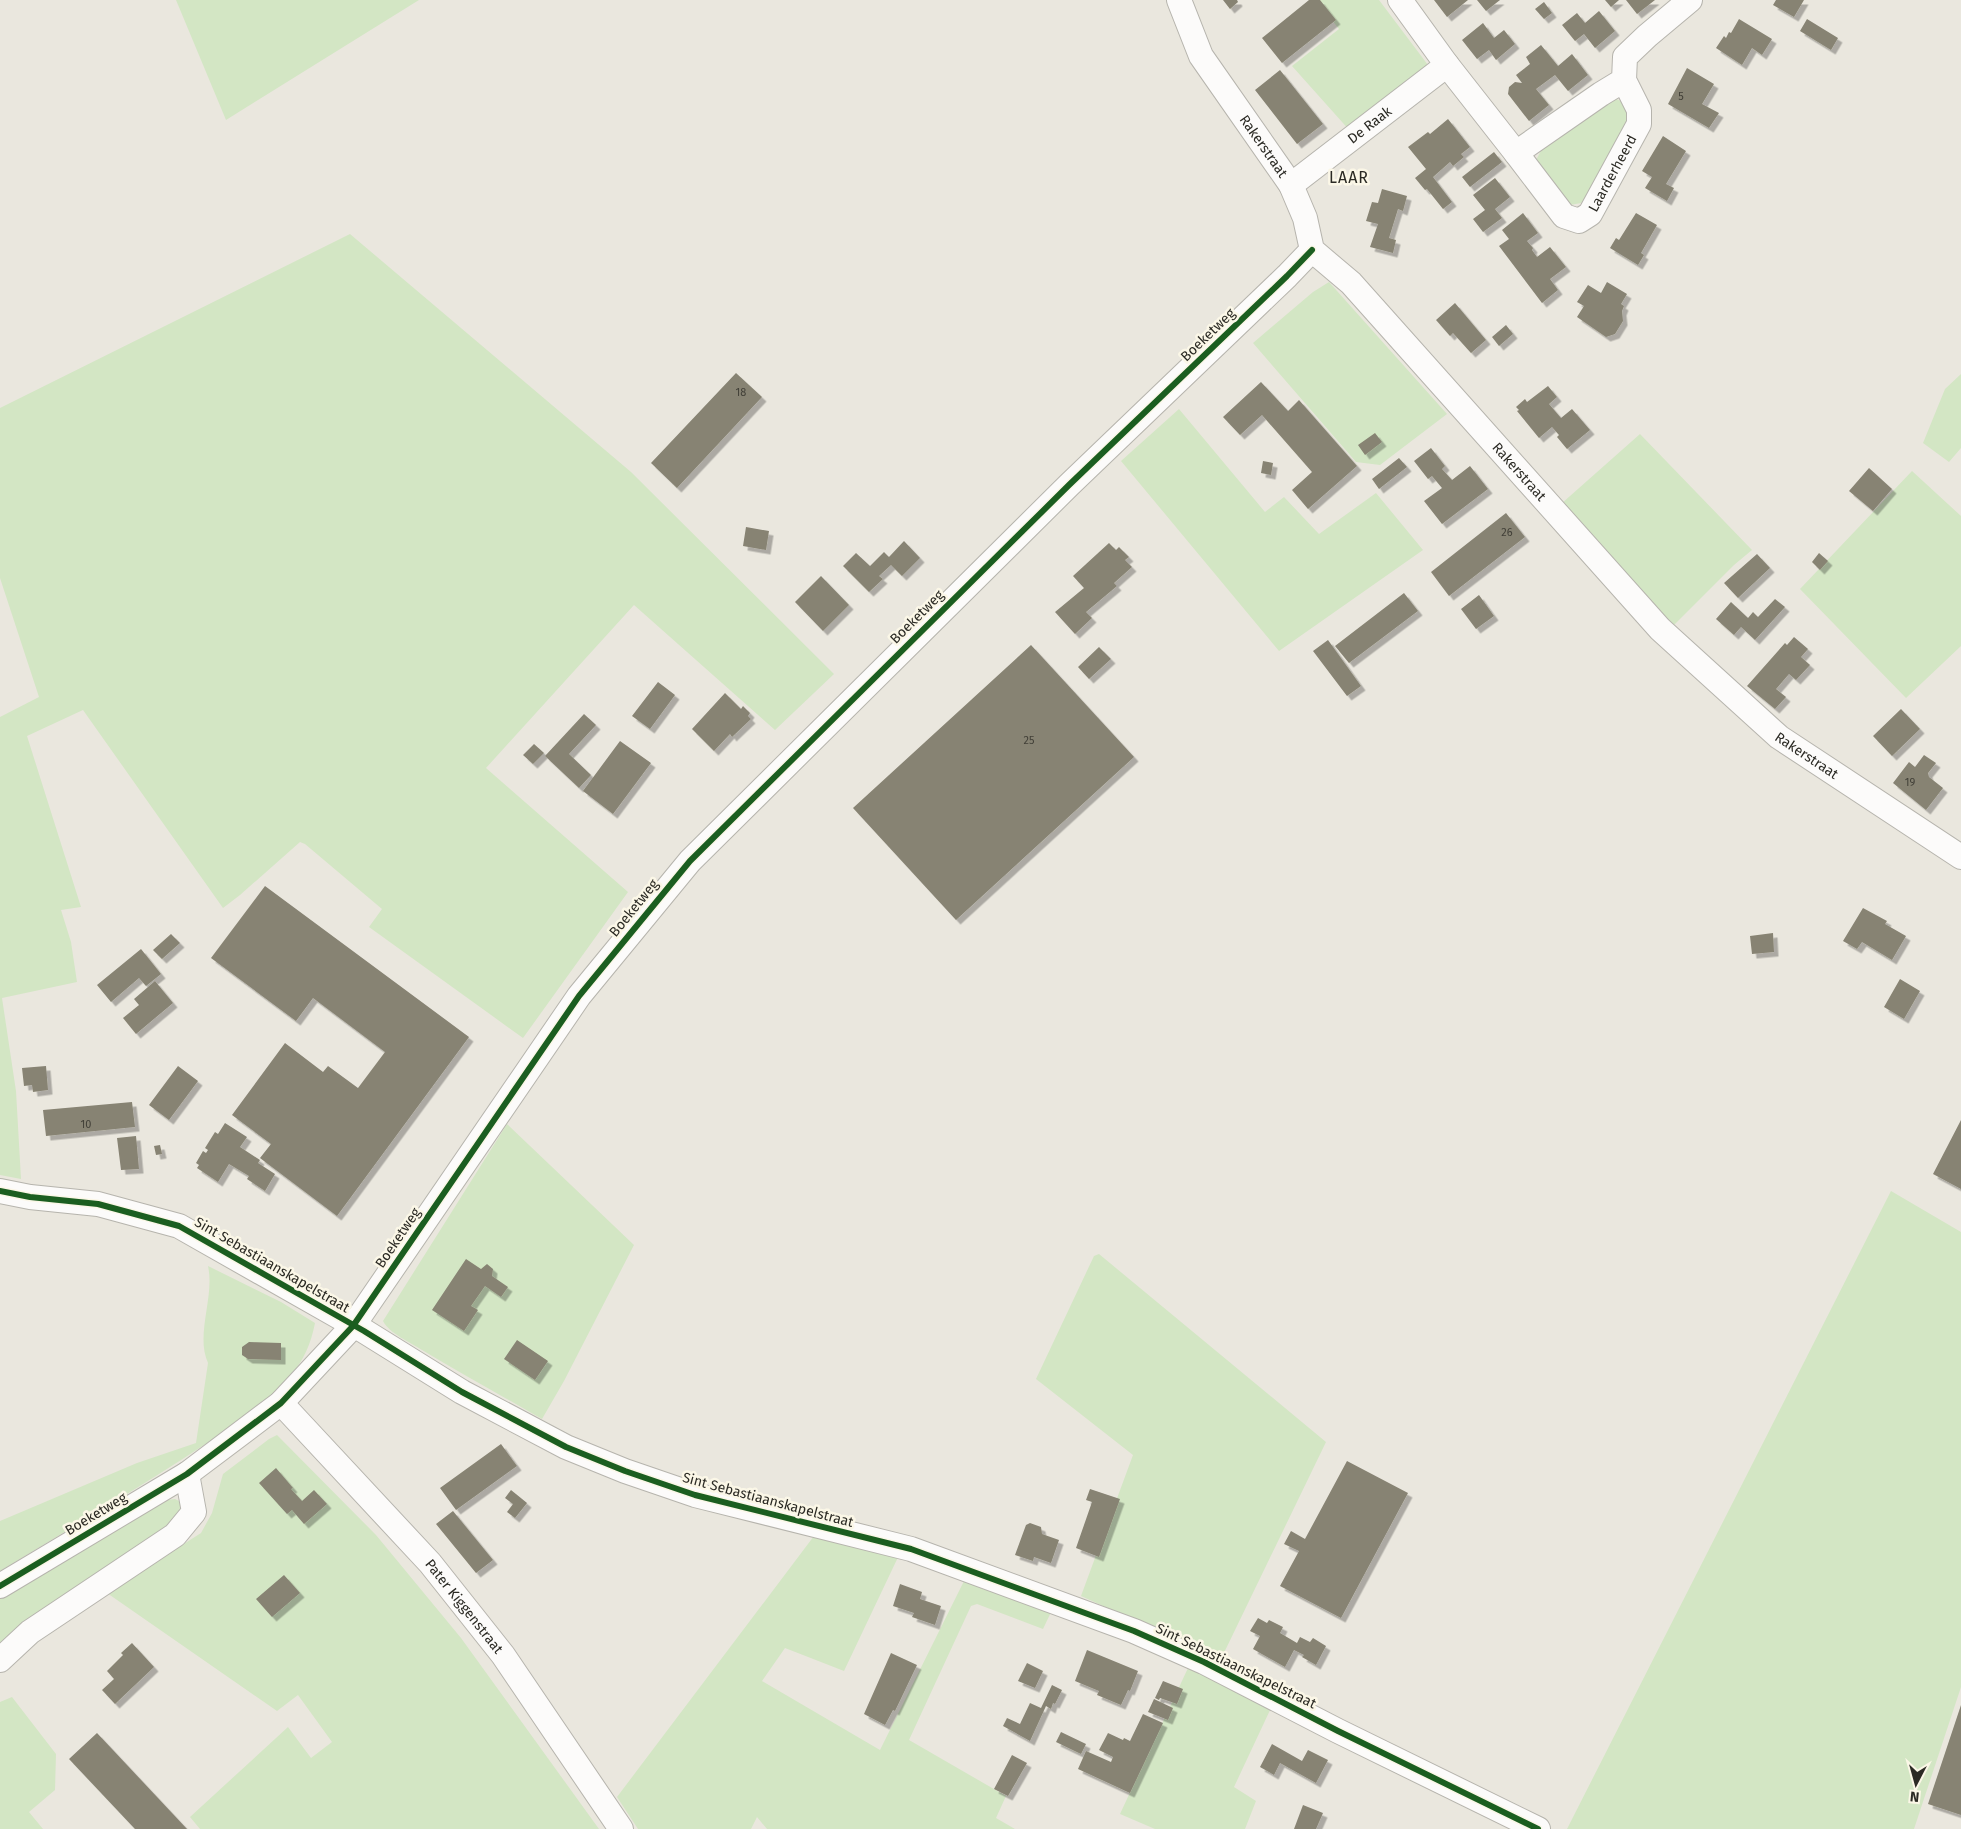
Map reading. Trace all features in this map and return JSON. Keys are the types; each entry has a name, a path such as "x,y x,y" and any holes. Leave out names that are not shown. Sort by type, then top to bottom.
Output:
{"street":[{"name":"Rakerstraat","path":"1179,0 1201,56 1291,185 1305,218 1312,250 1351,283 1660,629 1779,737 1961,857"},
{"path":"1400,0 1447,65 1516,154 1624,80 1625,57 1690,0"},
{"name":"De Raak","path":"1291,185 1447,65"},
{"name":"Laarderheerd","path":"1516,154 1564,216 1579,221 1585,218 1590,214 1640,124 1639,110 1624,80"},
{"name":"Boeketweg","path":"0,1586 187,1474 281,1403 353,1326 579,996 690,861 1069,484 1312,250"},
{"name":"Sint Sebastiaanskapelstraat","path":"0,1191 30,1197 98,1204 179,1226 353,1326 462,1392 566,1447 625,1471 695,1495 911,1550 1134,1631 1204,1662 1338,1731 1538,1829"},
{"name":"Pater Kiggenstraat","path":"281,1403 430,1563 449,1586 504,1655 621,1829"},
{"path":"0,1660 30,1632 175,1535 194,1512 187,1474"}],"green space":[{"path":"176,0 419,0 226,120"},
{"path":"1316,0 1379,0 1428,65 1351,132 1292,66 1339,29"},
{"path":"1614,98 1625,103 1631,120 1589,195 1581,203 1570,205 1538,170 1536,160 1542,149 1602,103"},
{"path":"350,234 631,472 834,674 775,730 634,605 486,768 628,892 523,1038 369,927 382,909 305,844 300,842 223,908 83,710 27,736 81,907 61,910 71,942 77,982 2,998 16,1091 21,1179 0,1175 0,717 39,697 0,578 0,408"},
{"path":"1329,282 1447,414 1380,465 1356,462 1253,343 1313,292"},
{"path":"1961,374 1961,448 1949,462 1923,443 1945,389"},
{"path":"1179,409 1265,512 1284,497 1319,534 1376,493 1423,550 1279,651 1121,461"},
{"path":"1640,434 1752,550 1734,565 1674,625 1650,602 1561,504"},
{"path":"1912,471 1961,516 1961,646 1906,698 1800,589"},
{"path":"507,1124 634,1245 564,1381 542,1419 401,1337 390,1330 383,1321"},
{"path":"1891,1191 1961,1232 1961,1687 1914,1829 1567,1829"},
{"path":"1099,1254 1326,1442 1221,1659 1081,1596 1133,1455 1036,1379 1094,1256"},
{"path":"208,1266 281,1302 315,1323 309,1345 299,1365 265,1401 224,1432 0,1571 0,1521 137,1463 196,1443 208,1363 203,1340 209,1290"},
{"path":"277,1435 376,1535 461,1638 599,1829 200,1829 190,1817 288,1727 311,1758 332,1742 298,1695 277,1711 107,1593 201,1533 212,1513 223,1474"},
{"path":"175,1499 185,1506 181,1523 0,1647 0,1599 160,1501"},
{"path":"817,1532 900,1553 844,1671 785,1648 762,1681 880,1750 966,1577 1053,1608 1043,1629 977,1604 971,1606 909,1740 1006,1796 996,1818 1015,1829 767,1829 757,1817 751,1829 638,1829 617,1797"},
{"path":"1188,1668 1271,1708 1234,1787 1256,1801 1245,1829 1155,1829 1120,1814"},
{"path":"12,1697 56,1754 55,1790 29,1812 43,1829 0,1829 0,1702"}],"building":[{"path":"1223,0 1237,0 1238,2 1230,9"},
{"path":"1309,0 1320,0 1336,20 1282,63 1262,38"},
{"path":"1434,0 1468,0 1447,17"},
{"path":"1477,0 1500,0 1486,11"},
{"path":"1605,0 1619,0 1611,7"},
{"path":"1626,0 1655,0 1637,14"},
{"path":"1776,0 1804,0 1794,17 1773,5"},
{"path":"1544,2 1552,13 1544,19 1535,9"},
{"path":"1599,11 1615,31 1595,48 1584,34 1575,41 1562,25 1577,13 1585,23"},
{"path":"1739,19 1772,39 1762,55 1752,48 1742,65 1716,48 1724,36 1726,38 1729,32 1731,33"},
{"path":"1807,19 1838,38 1831,50 1800,31"},
{"path":"1483,23 1494,38 1504,30 1515,44 1496,60 1489,50 1477,59 1462,40"},
{"path":"1541,45 1558,66 1572,54 1588,75 1568,91 1555,75 1536,89 1549,105 1529,121 1508,94 1509,87 1515,82 1522,83 1516,75 1530,64 1526,57"},
{"path":"1687,68 1714,84 1702,104 1719,113 1709,128 1668,104"},
{"path":"1280,70 1323,124 1297,144 1255,90"},
{"path":"1448,119 1470,147 1461,154 1464,157 1453,166 1450,162 1433,177 1452,202 1443,209 1427,189 1425,190 1415,178 1426,169 1408,147 1428,132 1430,134"},
{"path":"1663,136 1686,151 1666,184 1674,188 1667,201 1645,188 1652,177 1642,171"},
{"path":"1494,152 1502,162 1470,187 1462,177"},
{"path":"1495,178 1510,197 1495,209 1502,218 1483,232 1473,219 1485,210 1473,195"},
{"path":"1382,189 1407,196 1403,211 1398,209 1389,238 1396,240 1393,253 1370,247 1378,224 1366,221 1372,202 1378,203"},
{"path":"1523,213 1538,233 1527,241 1537,257 1550,247 1566,267 1550,279 1558,290 1542,303 1499,246 1509,239 1502,230"},
{"path":"1636,213 1657,225 1641,253 1644,255 1638,265 1610,248 1616,238 1619,240"},
{"path":"1607,282 1627,294 1621,304 1624,306 1622,311 1623,321 1615,334 1606,337 1577,317 1584,306 1577,302 1588,285 1601,293"},
{"path":"1455,303 1486,340 1471,353 1453,333 1450,336 1436,320"},
{"path":"1506,325 1513,334 1499,346 1492,337"},
{"path":"736,373 762,397 677,488 651,463"},
{"path":"1261,382 1288,411 1299,400 1357,466 1308,509 1292,490 1312,472 1262,415 1240,435 1223,417"},
{"path":"1548,386 1557,397 1549,404 1561,418 1572,409 1590,430 1567,449 1557,437 1559,435 1552,427 1539,438 1517,411 1519,410 1516,407 1525,399 1527,402"},
{"path":"1375,433 1382,442 1365,455 1358,445"},
{"path":"1431,448 1445,466 1442,469 1452,480 1470,466 1488,489 1442,524 1424,501 1442,488 1432,476 1428,479 1414,461"},
{"path":"1399,458 1407,467 1379,489 1372,479"},
{"path":"1263,461 1273,463 1271,475 1261,473"},
{"path":"1869,468 1892,489 1873,511 1849,491"},
{"path":"1506,513 1525,537 1449,596 1431,572"},
{"path":"746,527 769,531 766,550 743,546"},
{"path":"904,541 920,558 902,576 891,565 879,576 883,579 869,592 843,566 856,553 870,566 884,552 889,557"},
{"path":"1109,543 1116,550 1119,547 1129,557 1125,560 1132,567 1114,583 1117,586 1086,612 1092,618 1075,634 1055,612 1084,588 1073,576"},
{"path":"1819,553 1828,561 1820,570 1812,562"},
{"path":"1757,554 1770,568 1738,598 1724,583"},
{"path":"821,576 849,605 823,631 795,602"},
{"path":"1404,593 1418,611 1349,663 1335,646"},
{"path":"1479,595 1494,616 1476,629 1461,609"},
{"path":"1775,599 1785,607 1755,640 1741,627 1734,635 1716,619 1731,602 1748,618 1753,612 1758,617"},
{"path":"1794,637 1808,649 1801,657 1810,665 1796,680 1789,674 1776,689 1786,697 1775,709 1747,686 1785,643 1787,645"},
{"path":"1328,640 1361,686 1347,696 1313,651"},
{"path":"1031,645 1134,757 956,920 853,808"},
{"path":"1099,647 1111,659 1089,679 1078,667"},
{"path":"658,682 675,695 650,729 632,716"},
{"path":"725,693 741,709 743,706 750,713 748,716 751,719 732,737 730,734 714,751 692,729"},
{"path":"1901,709 1920,729 1892,756 1873,736"},
{"path":"584,714 596,725 569,754 591,775 579,788 545,756"},
{"path":"620,741 651,763 613,814 583,791"},
{"path":"534,744 544,753 533,764 523,755"},
{"path":"1924,755 1936,763 1928,773 1929,777 1943,788 1926,810 1893,783 1909,762 1915,767"},
{"path":"265,886 469,1037 337,1216 260,1158 271,1144 232,1115 285,1043 323,1072 328,1066 358,1088 385,1052 313,998 296,1021 211,958"},
{"path":"1863,908 1887,921 1885,924 1906,936 1892,960 1862,942 1857,949 1843,941"},
{"path":"1773,933 1774,952 1752,954 1750,936"},
{"path":"171,934 180,943 162,959 153,950"},
{"path":"141,949 161,974 146,986 139,978 111,1002 97,985"},
{"path":"1900,979 1920,991 1904,1019 1884,1007"},
{"path":"155,981 173,1003 136,1034 123,1018 139,1005 134,999"},
{"path":"46,1066 48,1090 33,1092 32,1085 24,1086 22,1068"},
{"path":"178,1066 198,1081 169,1120 149,1105"},
{"path":"132,1102 135,1127 46,1136 43,1110"},
{"path":"1961,1120 1961,1189 1933,1174"},
{"path":"225,1123 247,1137 240,1147 260,1160 258,1163 275,1174 265,1191 247,1179 249,1176 229,1164 218,1182 197,1168 199,1165 196,1163 203,1151 206,1153 208,1150 205,1148 215,1132 218,1134"},
{"path":"136,1136 139,1169 121,1170 117,1138"},
{"path":"160,1145 162,1154 156,1155 154,1146"},
{"path":"466,1259 481,1269 487,1264 493,1269 492,1276 508,1287 501,1297 485,1286 471,1306 478,1310 464,1331 432,1310"},
{"path":"517,1340 548,1361 535,1380 504,1359"},
{"path":"249,1342 281,1343 281,1360 248,1359 242,1355 242,1347"},
{"path":"501,1444 517,1466 456,1510 440,1488"},
{"path":"1347,1461 1408,1493 1341,1618 1280,1586 1299,1551 1284,1544 1291,1531 1305,1539"},
{"path":"276,1468 302,1501 314,1490 327,1504 304,1524 292,1510 287,1514 259,1483"},
{"path":"1090,1489 1120,1499 1099,1557 1076,1548 1092,1502 1086,1500"},
{"path":"511,1490 527,1503 515,1518 507,1512 513,1504 505,1498"},
{"path":"453,1511 493,1560 476,1573 436,1524"},
{"path":"1030,1523 1041,1527 1042,1534 1059,1540 1051,1563 1034,1557 1033,1561 1015,1555 1026,1525"},
{"path":"284,1575 300,1593 272,1617 256,1599"},
{"path":"900,1584 922,1592 920,1599 941,1606 935,1625 912,1617 914,1613 893,1606"},
{"path":"1258,1618 1267,1623 1269,1620 1283,1627 1280,1633 1297,1643 1300,1637 1310,1642 1313,1638 1326,1646 1316,1665 1302,1657 1304,1655 1294,1650 1285,1667 1253,1649 1260,1636 1250,1631"},
{"path":"132,1643 154,1667 115,1704 102,1690 114,1679 107,1671 123,1655 121,1653"},
{"path":"1087,1650 1138,1671 1130,1691 1128,1690 1121,1705 1097,1695 1099,1691 1075,1681"},
{"path":"891,1653 917,1665 895,1711 893,1710 885,1725 864,1714"},
{"path":"1027,1663 1043,1671 1035,1688 1018,1681"},
{"path":"1163,1681 1183,1689 1177,1704 1155,1698"},
{"path":"1052,1685 1062,1690 1051,1709 1046,1706 1030,1741 1003,1726 1007,1718 1020,1724 1030,1703 1041,1708"},
{"path":"1154,1699 1173,1708 1168,1720 1148,1712"},
{"path":"1961,1705 1961,1815 1928,1804"},
{"path":"1143,1714 1163,1723 1130,1793 1078,1769 1086,1751 1111,1762 1113,1757 1099,1750 1108,1733 1130,1741"},
{"path":"1061,1732 1086,1744 1081,1754 1056,1742"},
{"path":"97,1733 187,1829 135,1829 69,1759"},
{"path":"1272,1744 1302,1761 1308,1750 1328,1760 1316,1783 1280,1763 1274,1775 1260,1767"},
{"path":"1012,1755 1027,1763 1008,1796 994,1789"},
{"path":"1303,1805 1323,1813 1316,1829 1294,1829"}],"cycle path":[{"path":"0,1586 187,1474 281,1403 353,1326 579,996 690,861 1069,485 1312,250"},
{"path":"0,1191 30,1197 98,1204 179,1226 364,1331 462,1392 566,1447 625,1471 695,1495 911,1549 1134,1631 1204,1662 1338,1731 1538,1829"}],"district":[{"name":"LAAR","path":"1349,177"}]}
